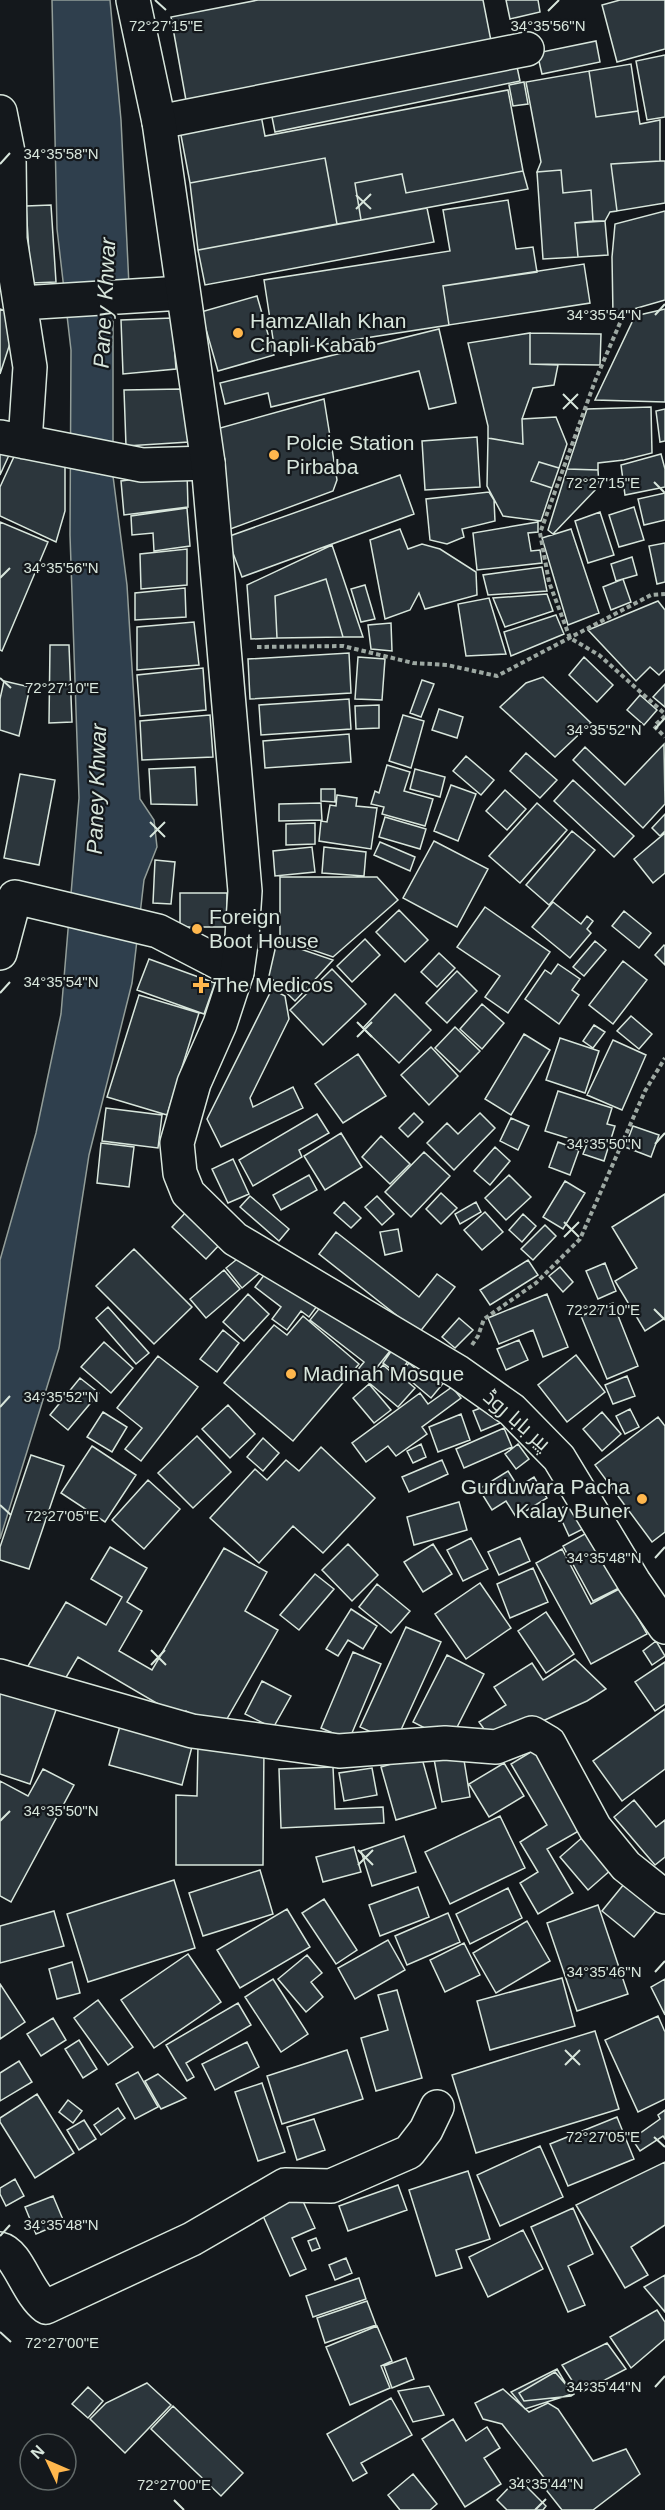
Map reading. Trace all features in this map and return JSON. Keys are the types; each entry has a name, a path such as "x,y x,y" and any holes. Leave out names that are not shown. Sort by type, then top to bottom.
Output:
{"street":[{"path":"0,953 15,897 158,931 237,972 242,937 245,891 208,463 159,122 133,0"},
{"path":"159,122 527,49"},
{"path":"0,112 9,157 10,239 30,367 27,443 142,465 208,463"},
{"path":"21,303 182,293"},
{"name":"پیر بابا روڈ","path":"237,972 220,1024 194,1083 177,1143 180,1173 189,1193 235,1239 458,1372 512,1410 560,1458 634,1582 665,1627"},
{"path":"0,1676 192,1731 339,1751 445,1743 496,1747 532,1733 549,1743 596,1828 626,1866 665,1897"},
{"path":"0,2249 4,2249 15,2261 36,2300 46,2307 192,2239 285,2185 331,2186 408,2152 426,2130 437,2107"}],"path":[{"path":"623,316 595,381 540,534 549,582 570,638 599,655 665,715 654,726 665,737"},
{"path":"223,647 343,646 413,663 447,665 497,676 651,595 665,594"},
{"path":"458,1372 465,1354 478,1336 484,1318 537,1283 580,1239 645,1091 665,1058"}],"water":[{"name":"Paney Khwar","path":"52,0 110,0 121,120 130,306 113,314 113,476 127,585 140,799 154,820 157,847 144,880 132,983 89,1155 59,1348 0,1539 0,1260 36,1133 61,1014 79,798 70,535 71,350 57,229"}],"building":[{"path":"258,0 483,0 492,46 187,106 171,17"},
{"path":"506,0 538,0 540,12 510,19"},
{"path":"620,0 665,0 665,49 617,62 602,5"},
{"path":"596,41 600,62 542,74 537,53"},
{"path":"665,55 665,117 647,120 636,61"},
{"path":"516,62 520,81 275,132 271,112"},
{"path":"631,64 638,111 596,117 589,71"},
{"path":"589,71 596,117 638,111 640,124 660,120 660,161 611,164 617,211 610,212 605,221 593,221 591,190 563,193 561,170 537,172 541,162 526,82"},
{"path":"524,82 528,104 513,106 509,85"},
{"path":"508,90 523,171 406,193 402,174 355,183 361,220 337,224 325,158 190,183 180,130 261,115 265,136"},
{"path":"325,158 337,224 198,250 190,183"},
{"path":"665,161 665,203 617,211 611,164"},
{"path":"561,170 563,193 591,190 593,221 575,223 578,257 543,259 537,172"},
{"path":"523,171 528,189 361,220 355,183 402,174 406,193"},
{"path":"508,200 516,249 533,247 537,272 443,286 449,325 275,352 264,280 450,251 443,210"},
{"path":"51,205 56,282 31,283 26,206"},
{"path":"427,208 434,242 205,285 198,250"},
{"path":"665,211 665,300 613,315 612,257 615,224"},
{"path":"605,221 608,255 578,257 575,223"},
{"path":"584,264 590,303 449,325 443,286"},
{"name":"HamzAllah Khan Chapli Kabab","path":"257,296 274,355 218,371 201,312"},
{"path":"0,309 19,316 0,374"},
{"path":"665,309 665,402 595,400 635,316"},
{"path":"172,318 176,369 123,374 121,320"},
{"path":"439,329 456,403 429,409 419,371 271,407 268,393 225,404 220,383"},
{"path":"530,333 530,364 558,365 554,385 533,388 522,419 523,444 488,438 488,426 468,343"},
{"path":"530,333 601,334 600,365 530,364"},
{"path":"182,389 189,442 126,446 124,390"},
{"name":"Polcie Station Pirbaba","path":"324,399 337,480 333,491 225,531 213,430"},
{"path":"651,407 652,453 598,463 598,470 567,469 587,409"},
{"path":"665,409 665,441 660,442 656,411"},
{"path":"556,417 567,444 559,468 539,462 531,481 552,488 541,521 503,516 487,486 488,438 523,444 522,419"},
{"path":"477,437 480,487 425,490 422,441"},
{"path":"18,448 65,462 65,511 56,542 0,516 0,487"},
{"path":"0,449 10,453 0,475"},
{"path":"661,454 665,469 665,487 625,495 621,465"},
{"path":"539,462 559,468 552,488 531,481"},
{"path":"567,469 598,470 599,486 553,534 548,530"},
{"path":"187,472 188,507 124,515 121,481"},
{"path":"400,475 414,514 242,577 227,537"},
{"path":"489,492 494,500 495,521 462,529 464,537 447,544 430,540 426,499"},
{"path":"665,493 665,520 644,525 638,499"},
{"path":"634,507 644,540 619,547 609,515"},
{"path":"187,508 190,546 154,551 153,533 132,535 131,516"},
{"path":"600,512 614,555 588,563 575,521"},
{"path":"0,522 48,542 2,651 0,650"},
{"path":"538,522 538,532 528,533 531,551 540,550 542,563 477,570 473,533"},
{"path":"400,529 408,549 422,544 440,549 476,572 477,595 425,609 419,593 410,610 385,619 370,540"},
{"path":"571,529 599,613 568,625 542,538"},
{"path":"665,543 665,582 657,584 649,546"},
{"path":"332,545 363,637 343,637 326,579 275,596 277,638 251,639 247,585"},
{"path":"187,549 187,585 141,589 140,554"},
{"path":"632,557 637,575 616,581 611,564"},
{"path":"542,567 547,591 488,595 483,575"},
{"path":"326,579 343,637 277,638 275,596"},
{"path":"623,579 631,602 611,610 603,587"},
{"path":"365,585 375,619 361,622 351,589"},
{"path":"185,588 186,617 135,620 135,593"},
{"path":"547,594 553,611 505,627 493,598"},
{"path":"489,598 506,654 466,656 458,604"},
{"path":"658,601 665,610 665,669 659,675 650,667 636,681 588,630"},
{"path":"556,615 564,634 511,656 504,632"},
{"path":"194,622 199,665 137,670 137,627"},
{"path":"391,623 392,651 371,649 368,625"},
{"path":"50,645 69,645 72,722 49,723"},
{"path":"349,653 351,693 250,699 248,659"},
{"path":"358,657 385,659 382,700 355,699"},
{"path":"584,657 613,685 597,702 569,675"},
{"path":"203,668 206,710 140,716 137,675"},
{"path":"543,677 591,723 555,757 500,707 526,683"},
{"path":"422,680 434,684 421,717 410,713"},
{"path":"4,681 30,687 19,736 0,730 0,699"},
{"path":"665,684 665,707 653,697"},
{"path":"640,695 657,710 644,725 627,710"},
{"path":"349,699 351,729 261,735 259,705"},
{"path":"379,705 379,728 356,729 355,706"},
{"path":"439,709 463,717 457,738 432,730"},
{"path":"210,715 213,757 142,760 140,721"},
{"path":"403,715 424,721 411,768 389,761"},
{"path":"349,734 351,762 265,768 263,741"},
{"path":"664,744 665,804 643,828 573,760 585,747 625,785"},
{"path":"526,753 557,780 540,798 510,771"},
{"path":"466,756 494,780 481,795 453,771"},
{"path":"387,765 410,772 404,791 433,799 425,826 382,814 384,807 371,804 375,791 379,793"},
{"path":"195,767 197,805 151,804 149,769"},
{"path":"415,769 445,777 440,797 410,789"},
{"path":"20,774 55,780 39,865 4,858"},
{"path":"573,780 634,836 614,857 554,801"},
{"path":"451,785 476,794 458,841 434,831"},
{"path":"321,789 335,789 335,802 321,801"},
{"path":"505,790 526,809 507,830 486,811"},
{"path":"337,795 357,798 356,806 377,808 371,849 319,841 321,821 327,822 330,805 336,806"},
{"path":"321,803 322,820 279,821 279,804"},
{"path":"537,803 567,830 520,883 489,856"},
{"path":"665,814 665,831 660,836 652,828"},
{"path":"385,817 426,829 420,849 379,837"},
{"path":"315,823 315,844 286,845 286,824"},
{"path":"572,831 595,850 549,905 526,885"},
{"path":"665,833 665,873 653,883 634,859"},
{"path":"434,841 488,869 457,927 403,898"},
{"path":"380,842 415,857 410,871 374,855"},
{"path":"312,847 315,872 275,876 273,851"},
{"path":"324,847 366,852 364,876 322,873"},
{"path":"155,860 175,862 171,904 153,903"},
{"path":"280,877 377,877 398,900 333,957 280,939"},
{"path":"180,893 227,893 227,927 180,927"},
{"path":"553,902 581,924 587,916 593,921 587,929 591,933 570,958 532,927"},
{"path":"485,907 550,952 508,1013 485,997 500,976 457,947"},
{"path":"399,910 428,940 405,962 376,932"},
{"path":"624,911 651,933 639,948 612,926"},
{"path":"365,939 380,955 352,982 337,966"},
{"path":"277,941 333,960 295,1001 269,976"},
{"path":"595,941 606,950 584,976 573,967"},
{"path":"665,946 665,965 655,955"},
{"path":"439,953 455,968 437,987 421,972"},
{"path":"149,959 215,983 204,1014 137,990"},
{"path":"623,961 647,980 613,1024 589,1005"},
{"path":"558,964 580,979 572,990 579,995 559,1024 525,999 545,970 551,974"},
{"path":"332,969 366,1004 323,1045 290,1010"},
{"path":"457,971 477,991 447,1023 426,1003"},
{"path":"272,989 285,996 289,1019 250,1098 253,1107 293,1087 303,1108 221,1147 207,1119"},
{"path":"395,994 431,1030 399,1063 363,1028"},
{"path":"139,995 199,1013 167,1115 107,1097"},
{"path":"482,1004 504,1023 482,1049 460,1029"},
{"path":"631,1016 652,1034 639,1049 617,1031"},
{"path":"594,1025 605,1032 593,1048 583,1041"},
{"path":"455,1027 480,1051 460,1072 435,1048"},
{"path":"524,1034 550,1050 511,1115 485,1099"},
{"path":"560,1038 599,1051 585,1093 546,1080"},
{"path":"613,1040 646,1055 622,1110 587,1095"},
{"path":"431,1047 458,1076 429,1105 401,1075"},
{"path":"358,1054 386,1096 343,1123 315,1084"},
{"path":"558,1091 612,1108 607,1124 615,1126 604,1161 583,1154 587,1144 545,1131"},
{"path":"106,1108 162,1115 158,1148 102,1141"},
{"path":"414,1113 423,1122 408,1137 399,1128"},
{"path":"480,1113 495,1128 454,1170 427,1143 447,1123 458,1134"},
{"path":"317,1114 329,1133 299,1150 302,1157 253,1186 239,1160"},
{"path":"511,1118 529,1126 518,1150 500,1141"},
{"path":"633,1126 659,1135 651,1157 625,1147"},
{"path":"341,1133 362,1167 325,1190 304,1156"},
{"path":"381,1136 410,1164 390,1184 362,1157"},
{"path":"558,1142 579,1150 570,1175 549,1167"},
{"path":"101,1143 134,1147 129,1187 97,1183"},
{"path":"495,1147 510,1161 490,1185 474,1171"},
{"path":"424,1152 450,1176 411,1217 385,1192"},
{"path":"233,1159 249,1194 228,1203 212,1169"},
{"path":"309,1175 317,1190 281,1210 273,1195"},
{"path":"509,1175 531,1197 506,1220 485,1198"},
{"path":"565,1181 585,1193 563,1229 543,1217"},
{"path":"441,1193 457,1208 441,1224 426,1209"},
{"path":"665,1194 665,1318 645,1331 615,1281 637,1268 612,1227"},
{"path":"250,1196 289,1229 279,1241 240,1207"},
{"path":"377,1196 394,1214 382,1225 365,1207"},
{"path":"344,1202 361,1218 351,1228 334,1213"},
{"path":"476,1202 481,1212 460,1224 455,1214"},
{"path":"188,1210 222,1242 206,1259 172,1227"},
{"path":"485,1212 503,1232 482,1250 464,1230"},
{"path":"523,1214 536,1226 522,1242 509,1230"},
{"path":"545,1225 556,1236 533,1260 521,1249"},
{"path":"398,1229 402,1251 385,1255 380,1232"},
{"path":"336,1232 419,1297 437,1274 455,1287 419,1333 319,1254"},
{"path":"134,1249 192,1307 154,1344 96,1286"},
{"path":"246,1252 262,1271 242,1288 226,1268"},
{"path":"528,1260 538,1275 490,1305 480,1290"},
{"path":"605,1263 616,1291 598,1299 586,1271"},
{"path":"272,1265 320,1302 309,1317 301,1311 287,1330 272,1319 281,1307 255,1287"},
{"path":"560,1267 573,1282 563,1292 549,1276"},
{"path":"224,1270 240,1289 206,1318 190,1299"},
{"path":"248,1294 269,1314 244,1341 223,1322"},
{"path":"547,1294 568,1347 543,1357 533,1330 499,1344 488,1318"},
{"path":"326,1300 390,1351 366,1381 355,1373 364,1362 310,1320"},
{"path":"613,1303 638,1366 607,1379 581,1316"},
{"path":"108,1307 149,1353 136,1364 96,1318"},
{"name":"Madinah Mosque","path":"303,1316 359,1364 293,1441 224,1383 274,1325 287,1335"},
{"path":"459,1318 473,1330 455,1348 442,1337"},
{"path":"223,1330 239,1343 217,1372 200,1359"},
{"path":"519,1340 528,1360 506,1370 497,1349"},
{"path":"104,1342 133,1368 111,1393 81,1367"},
{"path":"392,1350 408,1361 399,1375 383,1363"},
{"path":"576,1355 605,1392 567,1422 538,1385"},
{"path":"158,1356 198,1387 141,1461 125,1449 142,1428 117,1408"},
{"path":"409,1363 419,1372 409,1383 415,1388 398,1407 368,1382 383,1365 397,1377"},
{"path":"427,1365 445,1381 431,1398 412,1382"},
{"path":"627,1376 635,1396 613,1404 605,1385"},
{"path":"80,1378 99,1393 68,1430 50,1415"},
{"path":"369,1384 391,1410 374,1423 353,1398"},
{"path":"452,1387 461,1398 422,1427 427,1434 396,1456 388,1446 366,1462 352,1443 420,1393 428,1404"},
{"path":"493,1403 500,1423 481,1431 473,1411"},
{"path":"228,1405 255,1434 230,1458 202,1429"},
{"path":"630,1409 639,1427 625,1434 616,1416"},
{"path":"103,1412 127,1427 112,1452 87,1437"},
{"path":"602,1412 621,1434 602,1451 583,1429"},
{"path":"461,1414 470,1440 438,1452 429,1427"},
{"name":"Gurduwara Pacha Kalay Buner","path":"658,1417 665,1426 665,1532 652,1542 595,1465"},
{"path":"504,1428 512,1447 464,1468 456,1449"},
{"path":"197,1436 231,1472 193,1508 158,1473"},
{"path":"263,1438 279,1453 263,1471 247,1457"},
{"path":"421,1444 426,1457 413,1463 407,1451"},
{"path":"518,1444 529,1459 516,1469 505,1454"},
{"path":"92,1446 136,1475 105,1522 61,1493"},
{"path":"321,1447 375,1498 323,1553 293,1526 259,1563 210,1518 255,1469 267,1480 286,1460 299,1471"},
{"path":"31,1455 64,1466 29,1569 0,1560 0,1547"},
{"path":"442,1460 448,1474 409,1492 402,1477"},
{"path":"508,1471 518,1487 534,1477 547,1498 516,1517 506,1501 492,1510 479,1489"},
{"path":"148,1480 180,1509 144,1549 112,1520"},
{"path":"459,1502 467,1530 414,1545 407,1517"},
{"path":"575,1502 587,1527 569,1536 557,1510"},
{"path":"592,1530 623,1586 593,1601 563,1546"},
{"path":"471,1538 488,1569 463,1581 447,1550"},
{"path":"520,1538 530,1561 499,1575 488,1552"},
{"path":"348,1544 378,1575 352,1601 322,1570"},
{"path":"433,1544 452,1574 423,1592 404,1562"},
{"path":"110,1547 147,1568 127,1602 142,1611 119,1651 152,1670 224,1548 267,1572 245,1611 278,1630 220,1731 186,1711 182,1718 78,1657 61,1686 28,1666 66,1602 106,1625 122,1597 91,1579"},
{"path":"562,1549 591,1604 621,1588 647,1634 591,1664 536,1563"},
{"path":"533,1568 548,1602 510,1618 497,1584"},
{"path":"315,1574 334,1589 299,1630 280,1615"},
{"path":"480,1583 511,1628 466,1659 435,1614"},
{"path":"377,1584 410,1611 391,1633 359,1607"},
{"path":"351,1609 377,1626 363,1649 348,1640 338,1656 326,1649"},
{"path":"546,1612 574,1654 546,1673 518,1631"},
{"path":"406,1627 441,1642 395,1743 360,1727"},
{"path":"656,1641 665,1656 652,1665 643,1651"},
{"path":"353,1652 381,1664 349,1740 321,1728"},
{"path":"447,1655 484,1674 450,1741 413,1722"},
{"path":"575,1659 606,1689 587,1701 494,1743 479,1722 506,1705 494,1687 532,1663 543,1680"},
{"path":"665,1662 665,1704 655,1711 635,1682"},
{"path":"262,1681 291,1696 273,1728 245,1714"},
{"path":"0,1687 57,1707 30,1784 0,1774"},
{"path":"665,1709 665,1769 622,1801 593,1761"},
{"path":"122,1719 194,1739 182,1785 109,1765"},
{"path":"544,1744 591,1824 547,1849 573,1893 538,1914 520,1883 538,1872 520,1842 547,1825 511,1764"},
{"path":"198,1745 264,1746 263,1865 176,1865 176,1795 197,1796"},
{"path":"463,1754 470,1797 442,1802 434,1759"},
{"path":"421,1755 436,1808 396,1820 381,1767"},
{"path":"504,1763 524,1796 489,1817 469,1784"},
{"path":"333,1767 335,1809 383,1807 384,1823 281,1828 279,1769"},
{"path":"372,1768 377,1795 344,1801 339,1773"},
{"path":"43,1769 74,1785 11,1902 0,1896 0,1781 28,1796"},
{"path":"634,1800 656,1827 665,1820 665,1857 655,1865 614,1817"},
{"path":"500,1816 525,1868 450,1904 425,1852"},
{"path":"592,1829 620,1862 588,1890 560,1857"},
{"path":"404,1836 416,1872 372,1886 361,1851"},
{"path":"354,1847 361,1872 323,1882 316,1857"},
{"path":"260,1870 273,1914 203,1936 189,1893"},
{"path":"633,1873 665,1900 634,1937 602,1911"},
{"path":"174,1880 195,1948 88,1982 67,1914"},
{"path":"418,1887 429,1917 380,1936 369,1905"},
{"path":"508,1888 522,1918 470,1944 456,1914"},
{"path":"324,1899 357,1950 336,1964 302,1913"},
{"path":"598,1905 628,1994 577,2011 547,1923"},
{"path":"287,1909 310,1947 240,1988 217,1950"},
{"path":"54,1911 64,1946 0,1963 0,1926"},
{"path":"448,1913 460,1942 407,1965 395,1936"},
{"path":"527,1921 550,1961 496,1993 473,1953"},
{"path":"388,1940 405,1970 355,1999 338,1968"},
{"path":"464,1943 480,1975 445,1992 430,1960"},
{"path":"188,1954 221,2002 154,2048 121,2000"},
{"path":"307,1955 322,1973 311,1982 323,1997 306,2012 278,1979"},
{"path":"72,1962 80,1993 57,1999 49,1969"},
{"path":"562,1978 575,2026 490,2050 477,2001"},
{"path":"273,1979 308,2034 281,2052 245,1997"},
{"path":"665,1979 665,2015 651,1987"},
{"path":"0,1984 25,2022 0,2039"},
{"path":"397,1990 422,2078 376,2091 361,2038 388,2030 378,1995"},
{"path":"98,2000 133,2047 108,2065 74,2018"},
{"path":"238,2003 251,2025 186,2063 194,2077 187,2081 166,2045"},
{"path":"658,2016 665,2032 665,2099 638,2112 605,2040"},
{"path":"53,2018 66,2040 41,2056 27,2034"},
{"path":"595,2031 619,2109 476,2153 452,2075"},
{"path":"79,2040 97,2069 83,2078 65,2049"},
{"path":"247,2042 259,2067 215,2090 202,2064"},
{"path":"347,2050 363,2099 282,2124 267,2076"},
{"path":"19,2061 32,2082 0,2101 0,2073"},
{"path":"138,2072 158,2107 135,2119 116,2084"},
{"path":"158,2074 186,2098 161,2109 145,2081"},
{"path":"262,2083 285,2152 258,2161 235,2092"},
{"path":"37,2094 74,2153 35,2178 0,2122 0,2118"},
{"path":"68,2100 82,2111 73,2123 59,2112"},
{"path":"118,2108 125,2118 101,2135 94,2125"},
{"path":"665,2110 665,2139 663,2136 640,2151 632,2139 660,2119 658,2115"},
{"path":"617,2117 634,2159 568,2186 550,2144"},
{"path":"314,2119 325,2150 297,2160 287,2127"},
{"path":"84,2120 96,2139 79,2150 67,2130"},
{"path":"540,2146 563,2197 500,2226 477,2175"},
{"path":"665,2162 665,2225 631,2247 648,2275 625,2288 576,2205"},
{"path":"468,2171 490,2239 456,2250 462,2268 436,2276 409,2190"},
{"path":"15,2179 24,2196 6,2206 0,2194 0,2188"},
{"path":"398,2185 407,2210 348,2231 339,2206"},
{"path":"298,2190 315,2228 292,2238 306,2269 290,2276 259,2207"},
{"path":"53,2196 64,2222 36,2234 25,2207"},
{"path":"573,2208 593,2254 568,2266 585,2305 568,2312 531,2227"},
{"path":"523,2230 543,2269 488,2297 469,2257"},
{"path":"316,2238 320,2248 312,2251 308,2241"},
{"path":"346,2258 352,2273 335,2280 329,2265"},
{"path":"665,2275 665,2312 644,2287"},
{"path":"359,2278 366,2299 313,2317 306,2296"},
{"path":"367,2301 376,2325 325,2343 317,2318"},
{"path":"657,2310 665,2322 665,2339 631,2368 610,2337"},
{"path":"377,2326 392,2361 381,2366 390,2388 350,2405 326,2347"},
{"path":"607,2343 626,2369 580,2393 562,2365"},
{"path":"406,2358 414,2379 392,2388 384,2366"},
{"path":"557,2369 572,2394 525,2409 511,2392"},
{"path":"555,2372 574,2394 524,2401 519,2393"},
{"path":"147,2383 171,2405 125,2453 90,2419 106,2403"},
{"path":"429,2386 444,2415 413,2422 398,2391"},
{"path":"88,2387 103,2401 88,2418 72,2404"},
{"path":"503,2389 529,2412 548,2403 558,2409 593,2461 626,2449 640,2474 593,2510 562,2510 547,2491 546,2480 502,2424 483,2419 475,2403"},
{"path":"391,2398 412,2435 361,2463 367,2473 353,2481 327,2434"},
{"path":"173,2406 243,2473 221,2496 151,2429"},
{"path":"453,2419 466,2441 487,2427 500,2448 484,2458 501,2484 465,2507 422,2439"},
{"path":"413,2474 437,2504 430,2510 400,2510 388,2495"},
{"path":"518,2478 546,2506 543,2510 507,2510 497,2500"}],"place":[{"name":"HamzAllah Khan Chapli Kabab","path":"238,333"},
{"name":"Polcie Station Pirbaba","path":"274,455"},
{"name":"Foreign Boot House","path":"197,929"},
{"name":"The Medicos","path":"201,985"},
{"name":"Madinah Mosque","path":"291,1374"},
{"name":"Gurduwara Pacha Kalay Buner","path":"642,1499"}]}
